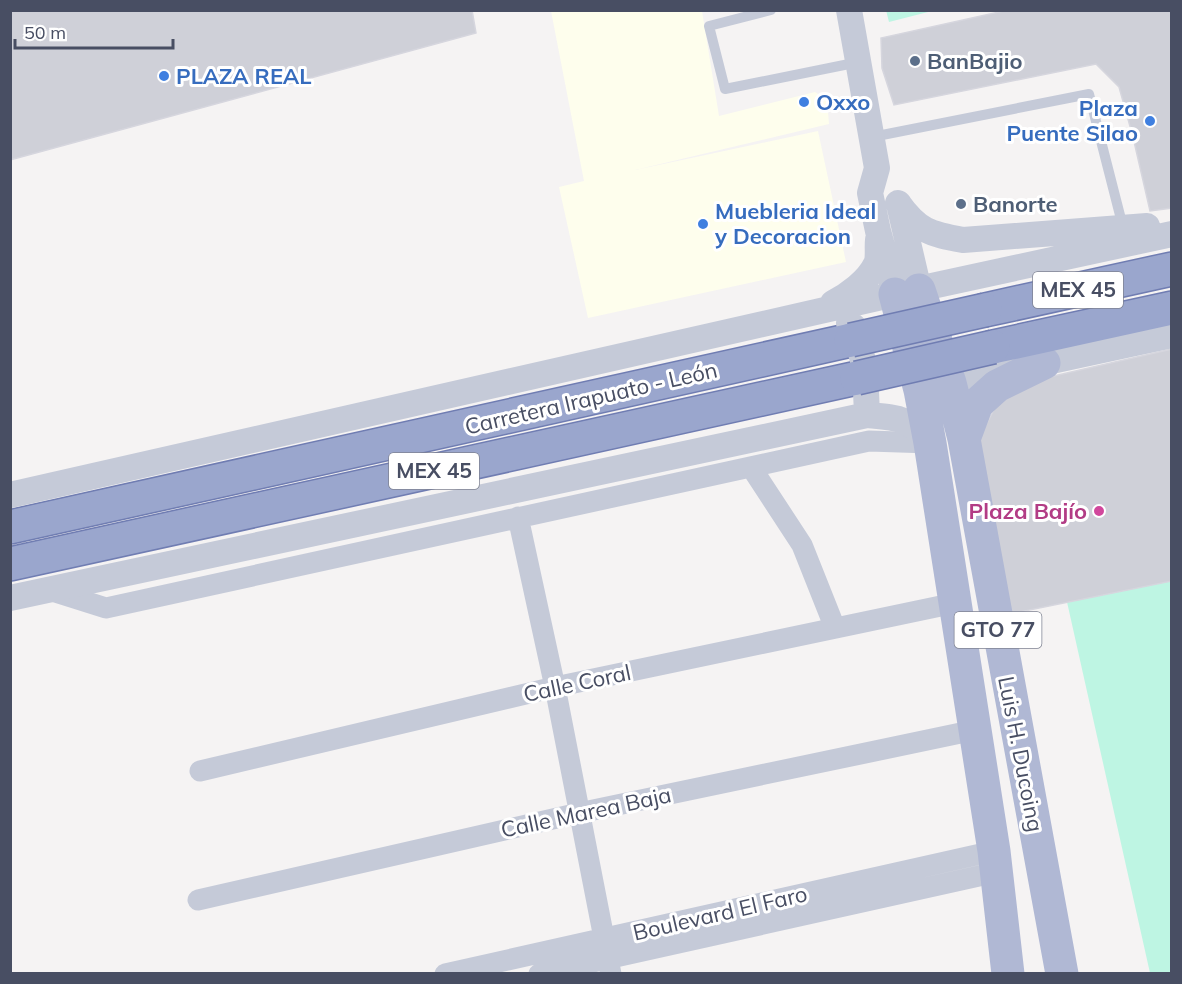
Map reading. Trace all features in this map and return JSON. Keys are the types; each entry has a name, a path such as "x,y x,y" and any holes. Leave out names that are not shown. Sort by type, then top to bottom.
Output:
{"highway":[{"name":"Carretera Irapuato - León","path":"10,527 1172,269"},
{"name":"Carretera Irapuato - León","path":"10,564 857,378 995,360 1172,308"}],"main road":[{"name":"Luis H. Ducoing","path":"907,292 935,386 963,440 1062,974"},
{"path":"963,440 977,404 997,387 1044,363"},
{"name":"Luis H. Ducoing","path":"935,386 930,443 995,862 1008,974"}],"street":[{"name":"GTO 77","path":"849,10 877,168 898,203 907,292"},
{"name":"GTO 77","path":"877,168 870,193 878,231 907,292"},
{"path":"898,203 910,220 927,231 963,240 1172,224"},
{"path":"825,310 862,282 877,263 878,231"},
{"path":"10,495 825,310 1172,234"},
{"path":"984,275 969,307 975,342 995,360"},
{"path":"825,310 854,327 865,368 867,415"},
{"path":"935,386 995,360 1044,363 1172,335"},
{"path":"10,598 867,415 900,418 915,427 930,443"},
{"path":"49,590 106,608 869,441 930,443"},
{"path":"751,467 802,546 835,628"},
{"path":"518,517 555,687 607,957"},
{"name":"Calle Coral","path":"200,771 555,687 955,603"},
{"name":"Calle Marea Baja","path":"198,900 579,813 975,730"},
{"name":"Boulevard El Faro","path":"539,974 995,862"},
{"name":"Boulevard El Faro","path":"445,974 607,957"}],"lane":[{"path":"771,10 709,26 725,89 859,62"},
{"path":"872,137 1089,94 1123,228"}],"shaded area":[{"path":"551,11 702,11 719,116 815,92 827,100 829,124 635,170 818,131 846,262 588,318 559,187 584,181"}],"green space":[{"path":"886,10 932,10 932,11 889,22"},
{"path":"1171,581 1171,973 1150,973 1067,602"}],"building":[{"name":"PLAZA REAL","path":"10,10 472,10 476,33 10,160"},
{"name":"Plaza Puente Silao","path":"1008,10 1172,10 1172,208 1150,211 1119,87 1096,64 894,105 882,68 881,38"},
{"path":"1172,349 1172,581 995,617 977,442 999,400 1045,378"}],"place":[{"name":"BanBajio","path":"915,61"},
{"name":"PLAZA REAL","path":"164,76"},
{"name":"Oxxo","path":"804,102"},
{"name":"Plaza Puente Silao","path":"1150,121"},
{"name":"Banorte","path":"961,204"},
{"name":"Muebleria Ideal y Decoracion","path":"703,224"},
{"name":"Plaza Bajío","path":"1099,511"}]}
